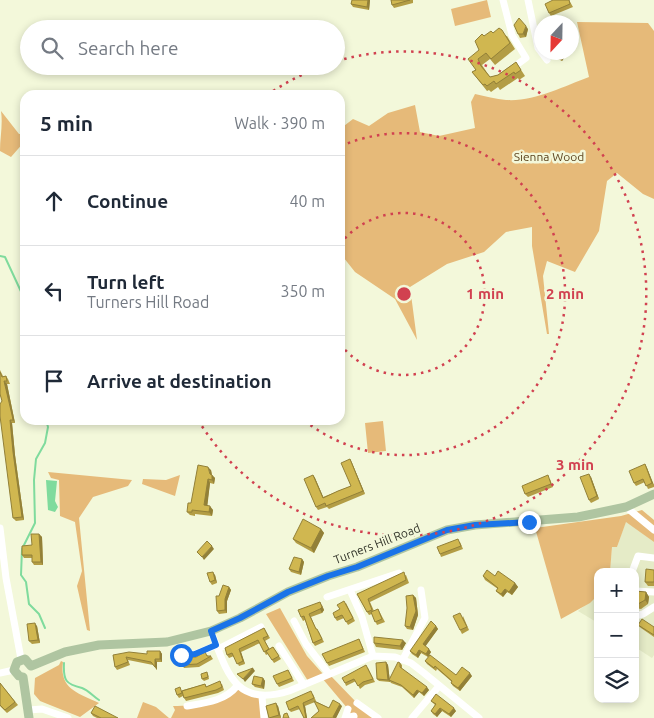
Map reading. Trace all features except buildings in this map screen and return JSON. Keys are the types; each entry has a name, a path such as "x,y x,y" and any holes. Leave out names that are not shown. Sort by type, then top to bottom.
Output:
{"main road":[{"name":"Turners Hill Road","path":"32,666 65,652 99,645 167,642 211,631 240,618 288,592 357,567 447,530 475,525 578,517 626,507 654,494"},
{"path":"23,677 28,675 32,666 29,662 21,659 14,666 14,670 23,677 29,714"}],"street":[{"path":"503,0 512,35 526,58 505,72"},
{"path":"528,0 534,29"},
{"path":"626,507 654,530"},
{"path":"0,528 6,578 21,659"},
{"path":"634,568 638,556 654,558"},
{"path":"327,597 399,573"},
{"path":"350,590 362,617 373,656"},
{"path":"403,660 425,618 421,590"},
{"path":"639,591 654,592"},
{"path":"639,615 654,607"},
{"path":"294,621 306,644 330,674"},
{"path":"179,652 181,655 195,654 217,647 261,627"},
{"path":"211,631 222,664 237,686 255,696 277,695 304,686 373,656 395,657 403,660 439,686 479,718"},
{"path":"279,646 304,686"},
{"path":"0,673 14,670"},
{"path":"187,706 222,698 231,694 237,686"},
{"path":"412,718 439,686"},
{"path":"262,697 264,718"},
{"path":"357,703 378,718"},
{"path":"29,714 42,709 68,718"},
{"path":"348,709 348,717"}],"shaded area":[{"path":"46,480 57,481 55,501 58,507 55,512 48,510"},
{"path":"626,521 654,542 654,655 652,658 639,650 639,568 610,568 612,547 617,547"},
{"path":"594,598 594,621 578,611"}],"green space":[{"path":"487,0 491,17 455,26 451,9"},
{"name":"Sienna Wood","path":"579,22 648,23 654,31 654,199 643,194 617,173 607,181 599,231 575,272 547,261 543,276 549,334 547,334 532,246 532,227 506,232 484,252 447,264 410,287 417,340 395,299 355,272 345,259 345,125 353,119 369,126 388,113 415,105 420,132 439,136 475,128 471,102 475,94 506,100 517,100 549,93 589,77 579,31"},
{"path":"1,111 20,134 20,147 11,157 0,151"},
{"path":"383,421 386,451 368,453 365,423"},
{"path":"48,472 132,480 128,486 93,497 79,518 90,631 87,630 77,586 82,571 75,522 60,516 59,480 51,478"},
{"path":"180,475 175,496 142,484 143,479 166,480"},
{"path":"642,510 654,520 654,542 626,522 617,547 612,547 610,568 594,568 594,599 561,619 535,528 621,516"},
{"path":"280,608 307,656 323,674 308,681 266,614"},
{"path":"61,661 63,662 64,678 67,684 77,693 99,703 80,717 40,701 34,694 35,678 59,665"},
{"path":"329,674 357,703 378,718 345,718 348,709 322,678"},
{"path":"237,686 262,697 264,718 171,718 175,710 173,706 207,702 222,696"},
{"path":"143,702 156,707 169,718 137,718"}],"waterway":[{"path":"0,256 5,257 20,289"},
{"path":"45,628 39,614 29,604 26,582 21,575 22,549 35,523 34,480 36,459 45,443 47,425"},
{"path":"64,663 64,674 67,681 84,689 99,700"}],"route":[{"path":"181,655 195,654 216,645 211,631 240,618 288,592 357,567 447,530 475,525 529,522"}]}
